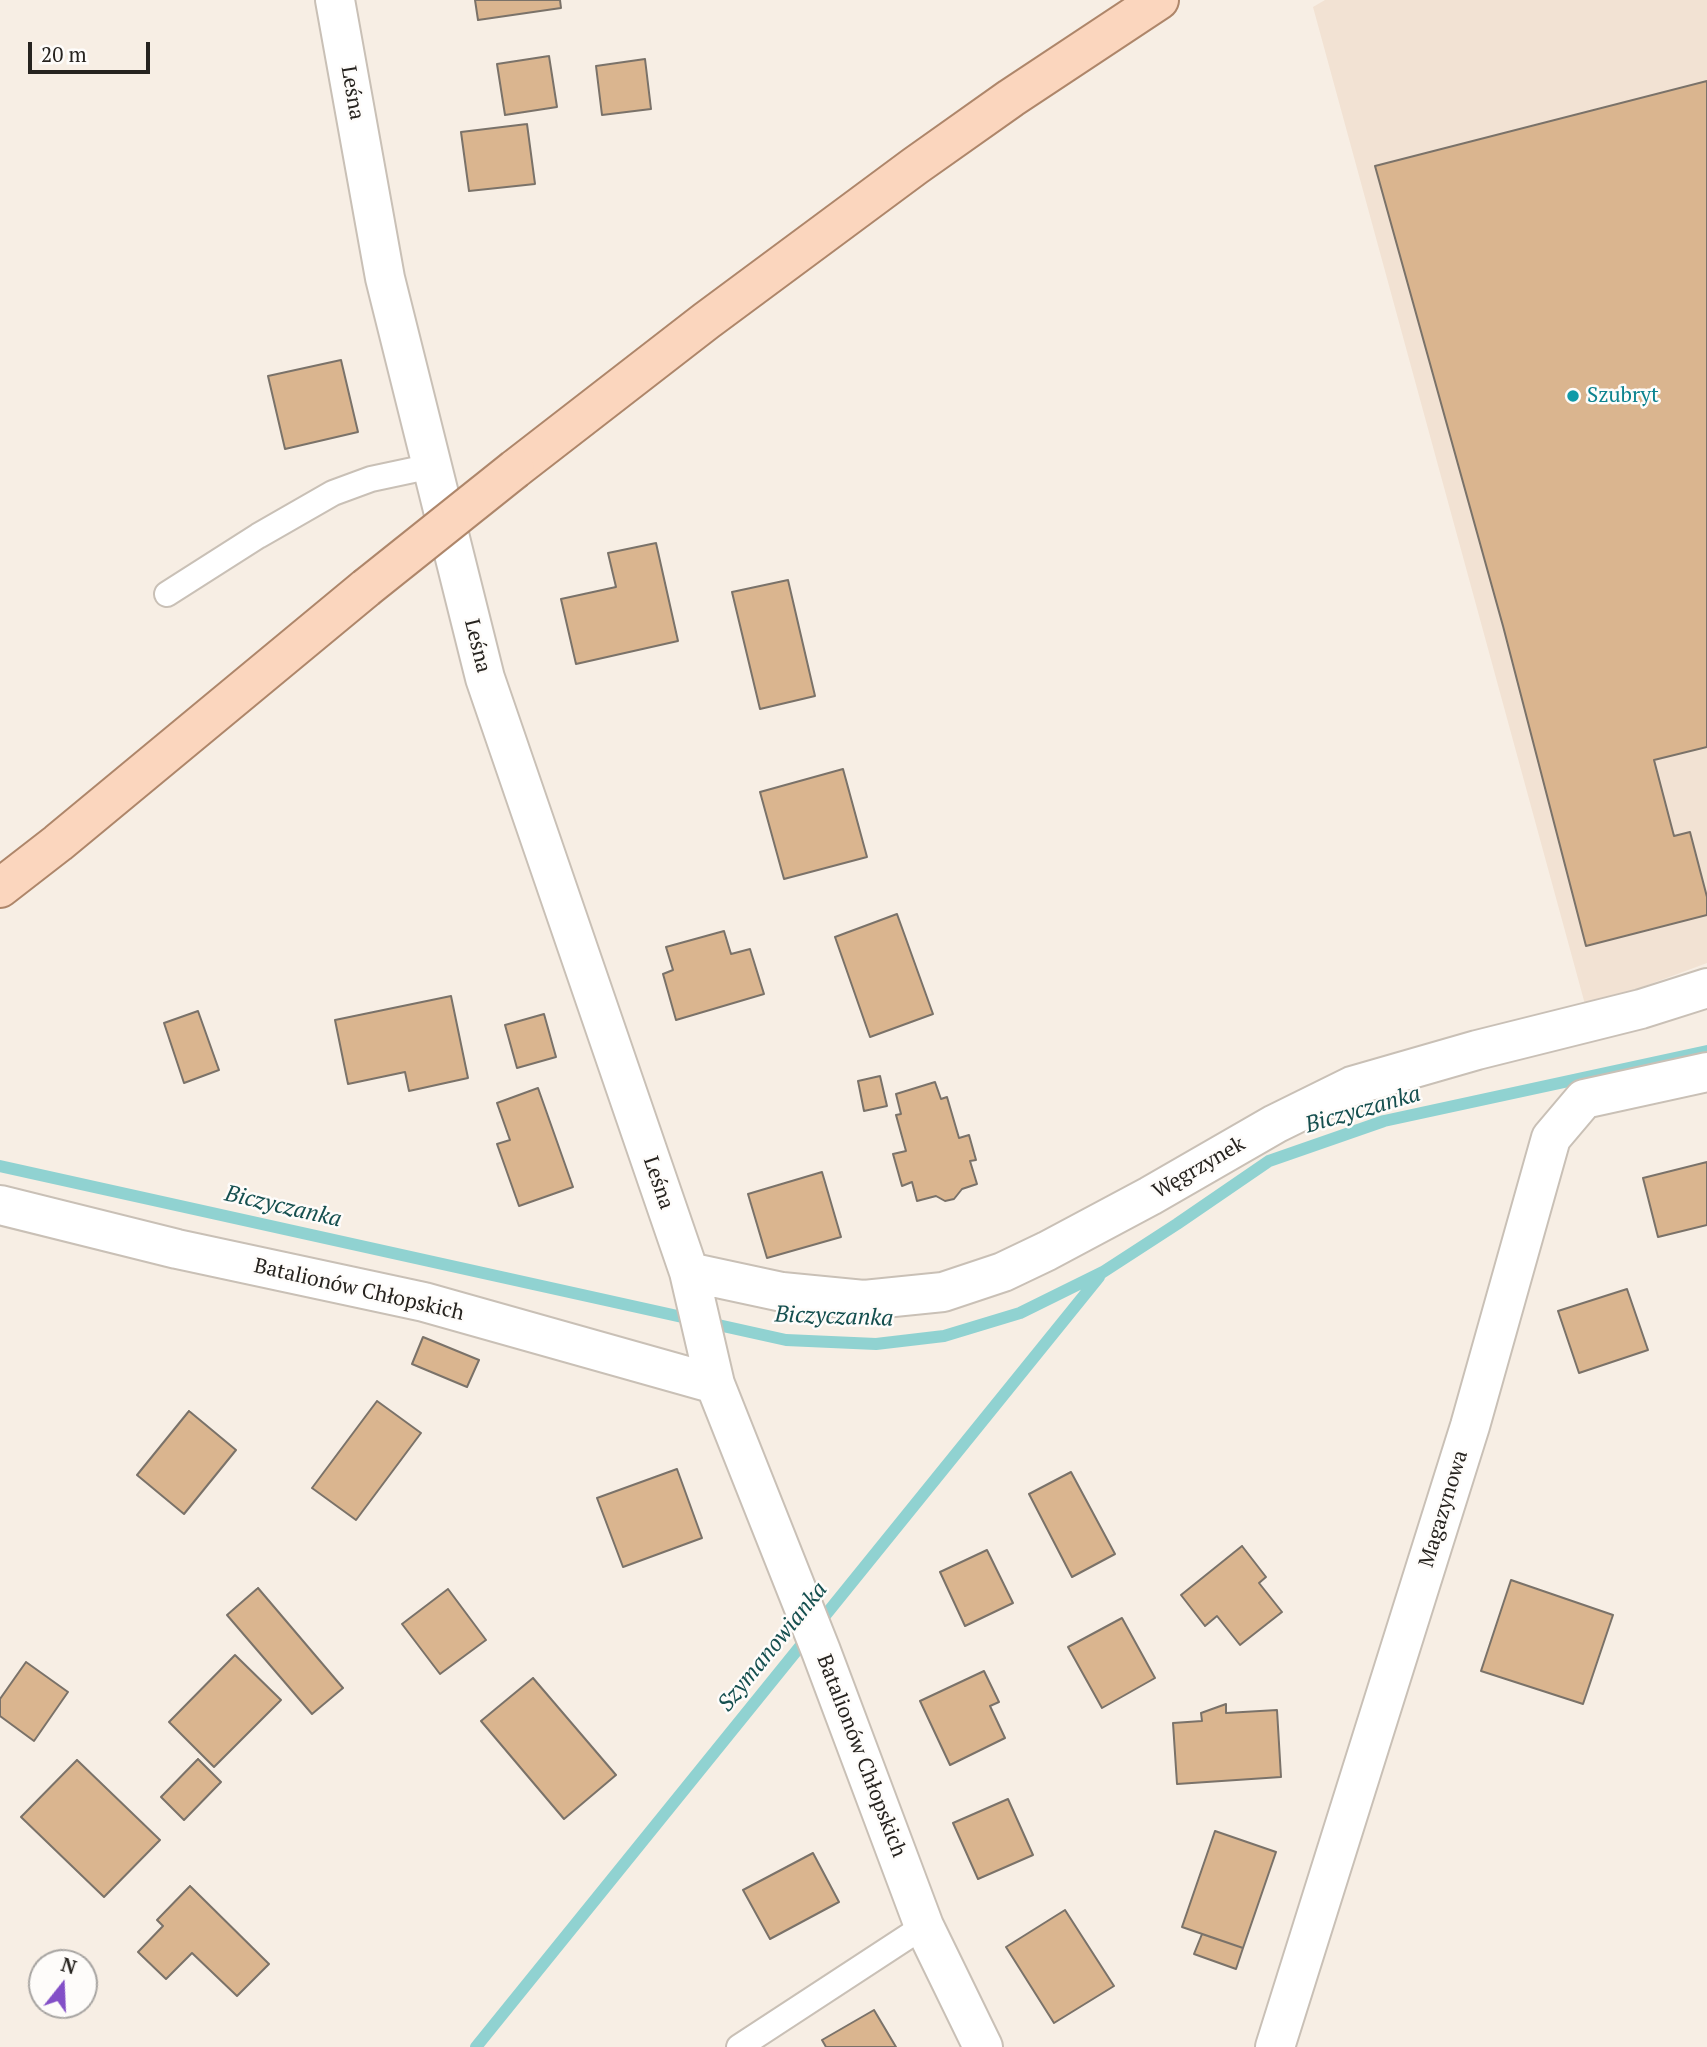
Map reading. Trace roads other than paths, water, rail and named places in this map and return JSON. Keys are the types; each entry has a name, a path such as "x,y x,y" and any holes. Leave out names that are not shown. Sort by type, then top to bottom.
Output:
{"main road":[{"path":"0,888 366,588 706,321 1011,98 1160,0"}],"street":[{"name":"Leśna","path":"335,0 385,278 485,678 688,1272"},
{"name":"Węgrzynek","path":"688,1272 782,1292 864,1300 943,1292 1003,1272 1047,1251 1275,1124 1352,1086 1476,1050 1641,1009 1707,988"},
{"name":"Magazynowa","path":"1276,2047 1470,1426 1551,1138 1584,1099 1707,1072"},
{"name":"Batalionów Chłopskich","path":"0,1205 177,1249 424,1302 711,1372"},
{"name":"Batalionów Chłopskich","path":"688,1272 711,1372 805,1609 924,1926 983,2047"}],"lane":[{"path":"167,594 332,493 371,479 432,466"},
{"path":"739,2047 924,1926"}],"waterway":[{"name":"Biczyczanka","path":"0,1166 786,1340 876,1344 944,1336 1020,1313 1103,1272 1269,1161 1384,1121 1707,1051"},
{"name":"Szymanowianka","path":"476,2047 1099,1277"}],"place":[{"name":"Szubryt","path":"1573,396"}]}
